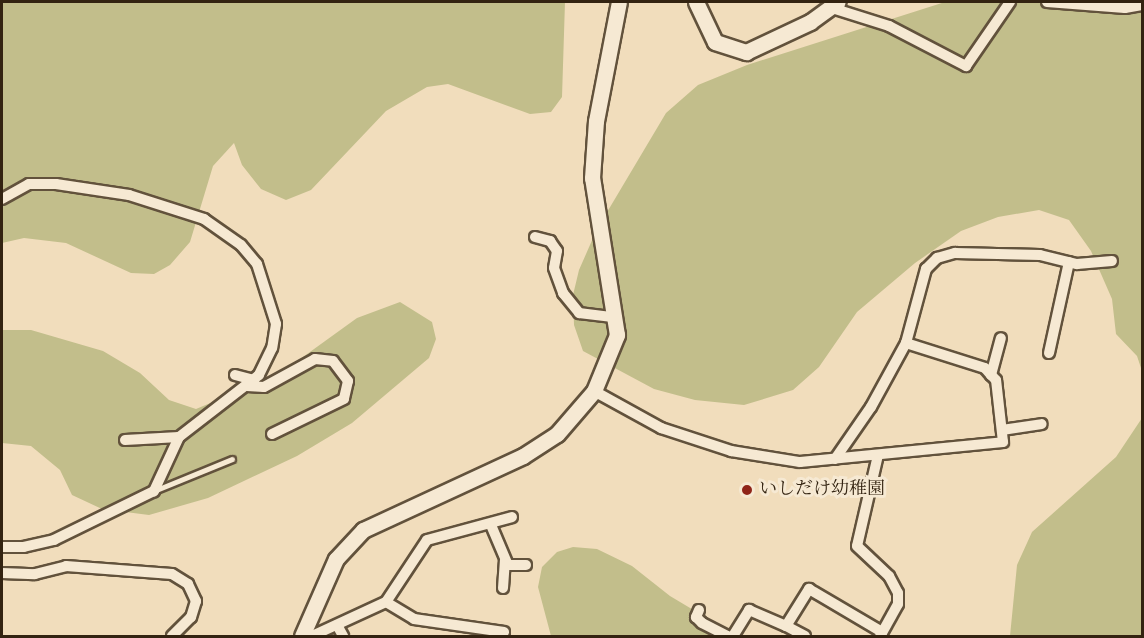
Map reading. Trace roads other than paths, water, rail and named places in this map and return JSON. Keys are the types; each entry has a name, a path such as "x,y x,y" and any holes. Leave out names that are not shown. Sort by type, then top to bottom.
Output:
{"street":[{"path":"302,636 336,559 363,530 523,456 556,434 594,391 617,335 617,318 592,178 596,121 619,2"},
{"path":"696,2 715,42 747,52 835,5 889,26 966,66 1010,2"},
{"path":"1047,2 1125,8 1143,5"},
{"path":"2,199 29,184 56,184 129,195 221,227 257,264 276,324 272,348 251,383 179,437 154,491 54,540 24,547 2,547"},
{"path":"535,237 550,241 557,251 554,268 563,293 579,313 617,318"},
{"path":"835,459 871,407 906,343 926,269 936,258 955,253 1019,254 1070,262 1112,261"},
{"path":"1049,353 1070,262"},
{"path":"594,391 661,428 731,451 800,462 1003,442 992,375 1001,338"},
{"path":"906,343 985,368 992,375"},
{"path":"235,375 264,387 315,358 333,361 348,381 344,399 272,434"},
{"path":"1002,430 1042,424"},
{"path":"125,440 179,437"},
{"path":"786,626 809,589 881,634 898,604 898,592 889,576 858,546 878,455"},
{"path":"312,636 386,602 427,540 491,525 512,517"},
{"path":"491,525 508,565 526,565"},
{"path":"503,588 505,559"},
{"path":"2,573 35,573 66,566 172,574 188,584 196,601 191,616 172,636"},
{"path":"386,602 414,619 504,633"},
{"path":"699,610 696,617 702,623 728,636"},
{"path":"733,636 749,610 805,636"},
{"path":"337,625 343,636"}],"lane":[{"path":"154,491 232,459"}],"place":[{"name":"いしだけ幼稚園","path":"747,490"}]}
